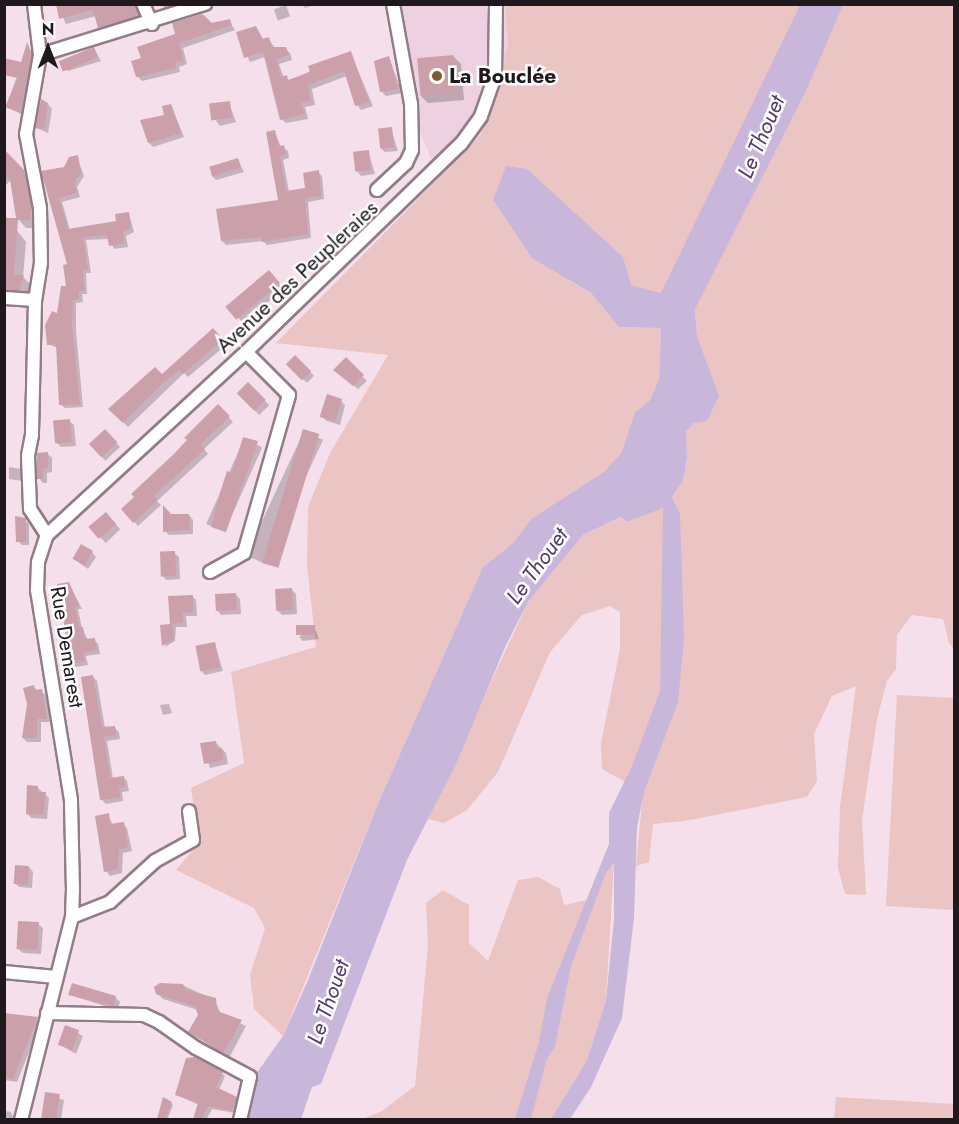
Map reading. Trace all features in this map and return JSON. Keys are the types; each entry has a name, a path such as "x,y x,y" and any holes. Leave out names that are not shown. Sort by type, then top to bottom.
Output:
{"street":[{"path":"34,4 40,55 26,122 41,222 42,263 35,300 32,435 28,456 30,509 47,535"},
{"path":"143,4 152,24"},
{"path":"40,55 152,24 206,4"},
{"path":"377,190 406,163 412,150 411,104 393,4"},
{"name":"Avenue des Peupleraies","path":"47,535 246,352 427,180 481,116 495,76 496,4"},
{"path":"4,298 35,300"},
{"path":"210,572 244,554 289,394 246,352"},
{"name":"Rue Demarest","path":"21,1119 72,917 71,800 37,590 38,562 47,535"},
{"path":"72,917 110,902 155,861 193,840 189,812"},
{"path":"4,972 56,977"},
{"path":"47,1013 144,1015 250,1077 240,1119"}],"shaded area":[{"path":"396,5 505,5 508,43 496,94 481,135 439,176 416,124"},
{"path":"505,5 954,5 954,649 949,643 943,619 912,615 897,635 896,669 887,681 877,719 862,820 866,895 845,894 838,868 840,807 856,686 832,696 814,734 817,781 807,797 685,821 653,824 649,862 636,866 643,792 602,769 601,743 620,649 620,612 610,606 582,615 550,652 498,772 467,810 444,823 428,819 528,602 583,535 622,517 627,522 660,508 680,514 672,497 683,481 687,458 686,432 718,396 697,336 695,309 661,293 631,285 564,205 527,169 570,281 591,293 619,327 661,328 659,379 650,400 635,412 623,452 605,471 531,519 513,543 483,567 377,806 283,1036 254,1009 250,975 265,928 254,908 176,870 199,843 191,788 244,763 231,672 316,647 307,565 308,507 330,453 388,355 276,343 481,135 496,94 508,43"},
{"path":"897,695 954,698 954,910 886,906"},
{"path":"614,862 606,1000 587,1060 551,1119 360,1120 382,1111 415,1086 428,946 426,903 443,890 469,905 469,943 488,961 518,880 538,877 560,889 564,905 587,900"},
{"path":"836,1097 954,1104 954,1119 834,1119"}],"water":[{"name":"Le Thouet","path":"800,5 843,5 806,91 695,309 697,336 719,396 707,421 694,423 686,432 687,458 683,481 672,497 680,514 684,638 678,702 644,792 637,827 634,918 622,1018 591,1087 570,1119 551,1119 587,1060 606,1000 614,919 614,862 605,875 571,966 555,1046 546,1061 531,1119 515,1119 539,1042 547,998 609,844 609,813 632,766 660,691 663,508 627,522 621,517 583,535 528,602 506,645 456,764 407,860 321,1084 312,1087 301,1119 246,1120 256,1074 283,1036 308,980 377,806 483,567 513,543 531,519 605,471 622,452 635,412 650,400 659,379 661,328 619,327 591,293 532,258 493,200 506,166 527,169 623,257 631,285 661,293"}],"building":[{"path":"56,4 135,4 139,16 98,28 93,10 59,19"},
{"path":"202,14 211,23 230,19 232,25 179,43 183,60 175,62 176,68 136,77 131,61 141,58 137,47 175,34 172,23"},
{"path":"256,26 262,39 269,37 272,47 286,47 289,55 276,59 281,77 287,75 288,80 310,72 308,66 351,51 369,102 355,106 344,71 308,85 311,101 301,103 304,114 280,120 263,52 244,58 236,32"},
{"path":"27,42 32,55 21,113 5,107 18,78 4,75 4,58 21,62"},
{"path":"94,47 98,57 63,71 59,61"},
{"name":"La Bouclée","path":"454,55 457,93 420,96 417,58"},
{"path":"389,56 398,89 380,92 374,61"},
{"path":"41,99 48,103 44,129 35,128"},
{"path":"230,101 232,118 211,120 209,104"},
{"path":"171,104 181,133 148,143 140,120 164,115 162,106"},
{"path":"392,127 394,147 380,148 378,128"},
{"path":"275,130 279,146 284,145 286,154 280,156 286,191 305,188 303,173 319,170 321,196 305,198 308,234 262,242 261,237 221,241 216,209 278,200 266,132"},
{"path":"4,149 24,170 31,203 31,220 18,220 14,275 24,275 19,291 7,290 4,284 4,218 16,218 10,180 4,173"},
{"path":"369,150 371,170 355,172 353,152"},
{"path":"78,155 81,172 74,183 77,193 59,198 68,229 116,221 115,214 129,212 131,228 123,232 124,243 109,246 107,235 83,237 88,269 83,270 84,291 79,291 79,299 73,300 72,327 80,404 59,405 56,344 47,345 45,325 52,311 57,313 61,286 66,286 63,265 67,264 41,171 64,167 69,157"},
{"path":"238,158 241,168 212,176 209,167"},
{"path":"269,270 280,283 236,320 225,307"},
{"path":"213,328 223,339 183,374 179,370 161,385 123,423 108,409 155,367 162,374"},
{"path":"295,355 311,371 302,380 286,364"},
{"path":"346,357 364,375 353,386 333,370"},
{"path":"248,382 266,400 254,411 237,393"},
{"path":"327,394 342,399 335,422 320,417"},
{"path":"218,404 230,416 201,444 205,449 154,496 158,500 133,523 121,509 134,497 131,494 175,453 187,440 184,438"},
{"path":"70,419 72,442 55,443 53,420"},
{"path":"105,429 117,442 101,457 89,444"},
{"path":"303,429 319,434 278,568 262,563"},
{"path":"243,437 258,441 226,532 211,527 227,471 232,473"},
{"path":"48,452 48,468 43,469 43,479 37,479 37,453"},
{"path":"163,505 171,514 189,514 190,530 163,532"},
{"path":"106,512 116,524 99,539 88,527"},
{"path":"15,516 26,518 26,542 16,542"},
{"path":"81,544 93,551 85,566 72,559"},
{"path":"175,551 176,576 161,577 160,552"},
{"path":"69,582 79,605 75,606 79,628 83,627 85,639 95,638 97,650 83,653 85,661 71,664 57,584"},
{"path":"292,588 293,610 276,611 275,589"},
{"path":"236,593 237,610 216,611 215,594"},
{"path":"193,595 193,612 183,613 183,623 172,624 174,639 162,646 160,625 170,624 168,596"},
{"path":"296,625 315,625 315,635 296,635"},
{"path":"215,642 220,668 200,671 195,646"},
{"path":"93,675 102,727 115,726 116,735 104,737 110,778 124,776 125,787 119,788 120,797 100,800 81,677"},
{"path":"34,685 35,690 42,689 47,719 37,719 37,738 22,738 27,704 23,688"},
{"path":"216,741 217,749 222,748 224,760 204,764 200,743"},
{"path":"27,785 38,786 38,792 46,792 43,815 26,814"},
{"path":"109,813 110,824 124,822 128,847 119,849 118,869 104,872 95,816"},
{"path":"15,865 29,866 28,885 14,884"},
{"path":"18,921 39,922 38,950 17,949"},
{"path":"72,983 116,996 113,1006 68,995"},
{"path":"160,983 183,984 186,990 216,998 217,1011 242,1020 223,1053 188,1032 198,1015 195,1006 156,994 154,987"},
{"path":"4,1013 38,1017 13,1079 4,1077"},
{"path":"65,1025 79,1030 72,1050 58,1045"},
{"path":"195,1057 223,1072 216,1087 237,1097 232,1111 208,1106 201,1119 193,1119 198,1103 175,1095 186,1058"},
{"path":"45,1092 60,1094 56,1120 41,1119"},
{"path":"163,1097 172,1102 165,1119 157,1119"}],"place":[{"name":"La Bouclée","path":"437,76"}]}
